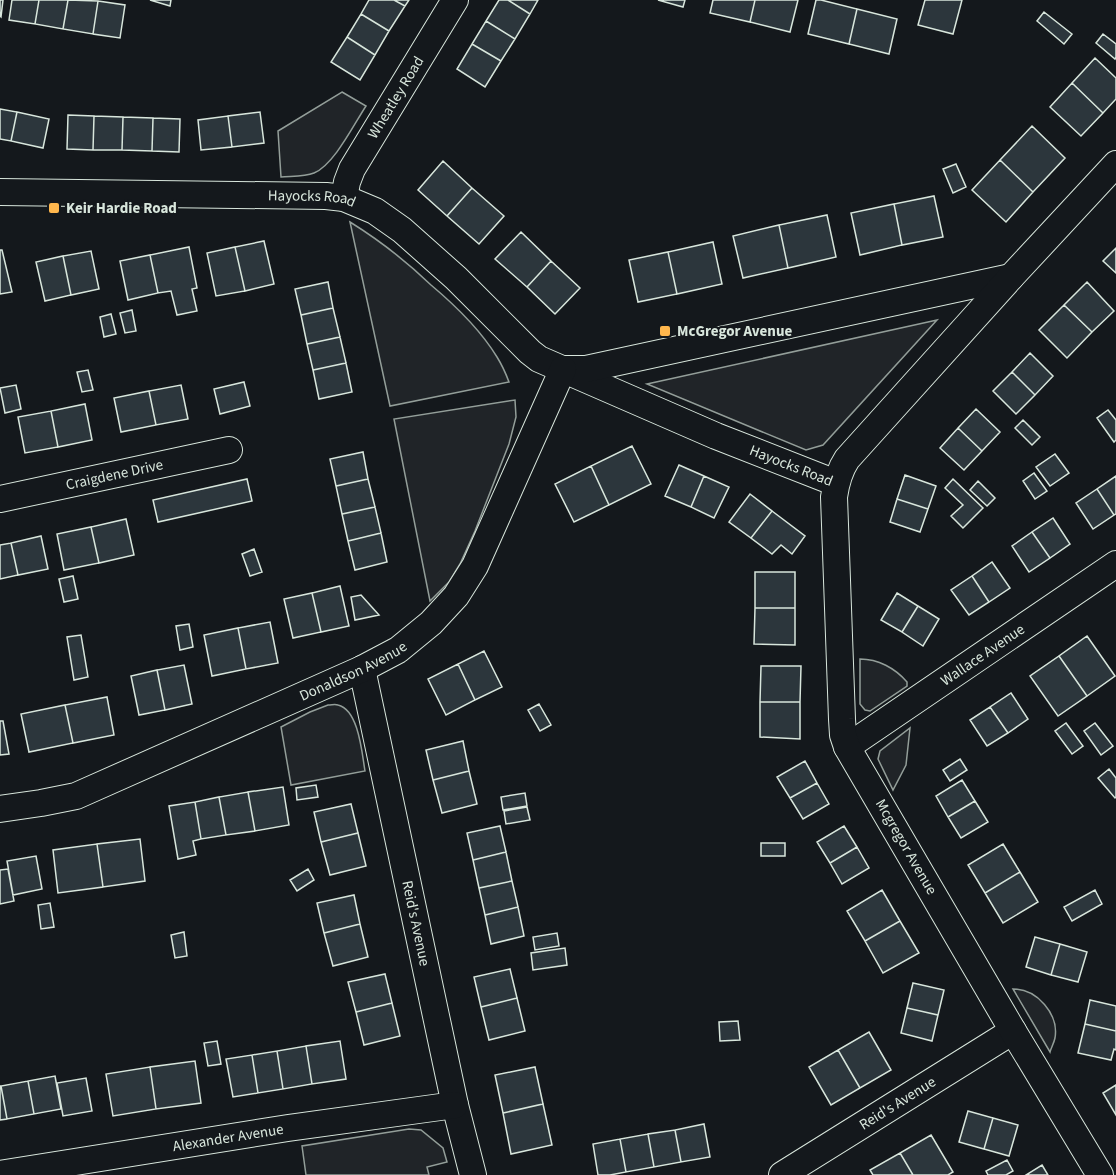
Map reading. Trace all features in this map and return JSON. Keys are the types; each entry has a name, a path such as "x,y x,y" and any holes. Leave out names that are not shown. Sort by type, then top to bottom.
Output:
{"street":[{"name":"Wheatley Road","path":"344,198 352,169 455,0"},
{"name":"Hayocks Road","path":"0,192 344,198 375,211 402,230 456,278 539,359 716,436 836,483 847,459 1116,164"},
{"name":"Hayocks Road","path":"563,369 586,369 1011,277"},
{"name":"Donaldson Avenue","path":"0,809 75,796 362,669 398,650 431,623 456,596 475,566 563,369"},
{"name":"Craigdene Drive","path":"0,498 229,450"},
{"name":"Mcgregor Avenue","path":"836,483 834,512 843,735 1013,1031 1100,1175"},
{"name":"Wallace Avenue","path":"848,747 1116,564"},
{"name":"Reid's Avenue","path":"362,669 455,1105 473,1175"},
{"name":"Reid's Avenue","path":"786,1174 1013,1031"},
{"name":"Alexander Avenue","path":"0,1174 288,1128 455,1105"}],"shaded area":[{"path":"342,92 366,106 336,153 329,162 314,173 281,177 278,131"},
{"path":"350,222 402,259 475,327 501,363 509,382 390,406"},
{"path":"937,320 823,445 806,450 647,384"},
{"path":"515,400 516,417 509,444 475,531 449,582 430,601 394,419"},
{"path":"860,659 880,663 892,669 907,682 907,686 870,711 865,710 860,704"},
{"path":"328,705 338,705 351,715 361,744 365,771 291,785 281,727"},
{"path":"910,728 906,765 893,790 878,759 880,751"},
{"path":"1013,989 1030,993 1038,998 1050,1012 1054,1020 1055,1038 1050,1052"},
{"path":"409,1129 421,1130 443,1148 447,1162 427,1167 429,1175 306,1175 302,1146"}],"building":[{"path":"0,0 3,0 1,17 0,16"},
{"path":"12,0 39,0 35,24 9,20"},
{"path":"39,0 68,0 63,29 35,24"},
{"path":"68,0 98,1 93,34 63,29"},
{"path":"150,0 171,0 170,6"},
{"path":"369,0 394,0 405,6 389,31 361,14"},
{"path":"394,0 409,0 405,6"},
{"path":"499,0 508,0 530,14 515,39 486,21"},
{"path":"508,0 538,0 530,14"},
{"path":"658,0 685,0 683,7"},
{"path":"713,0 755,0 750,22 710,13"},
{"path":"755,0 798,0 790,32 750,22"},
{"path":"816,0 857,9 849,44 808,34"},
{"path":"925,0 962,0 953,34 918,25"},
{"path":"98,1 125,5 120,38 93,34"},
{"path":"857,9 897,19 889,54 849,44"},
{"path":"1044,12 1072,34 1064,44 1037,21"},
{"path":"361,14 389,31 375,55 347,37"},
{"path":"486,21 515,39 501,61 472,44"},
{"path":"1103,34 1116,44 1115,59 1096,43"},
{"path":"347,37 375,55 360,80 331,62"},
{"path":"472,44 501,61 485,87 457,69"},
{"path":"1095,58 1116,78 1116,99 1103,113 1072,83"},
{"path":"1072,83 1103,113 1081,136 1050,107"},
{"path":"0,109 17,112 11,141 0,139"},
{"path":"17,112 49,119 43,148 11,141"},
{"path":"260,112 264,143 232,147 228,116"},
{"path":"68,115 94,116 93,150 67,149"},
{"path":"94,116 123,117 122,150 93,150"},
{"path":"228,116 232,147 201,150 198,120"},
{"path":"123,117 153,118 152,151 122,150"},
{"path":"153,118 180,119 179,152 152,151"},
{"path":"1032,126 1065,158 1033,192 1000,160"},
{"path":"1000,160 1033,192 1006,222 972,190"},
{"path":"443,161 472,188 447,216 418,190"},
{"path":"956,164 966,187 953,193 943,169"},
{"path":"472,188 504,216 479,244 447,216"},
{"path":"934,196 943,237 902,245 894,204"},
{"path":"894,204 902,245 860,255 851,213"},
{"path":"827,215 836,257 788,268 779,225"},
{"path":"779,225 788,268 743,278 733,236"},
{"path":"521,232 551,261 527,287 495,259"},
{"path":"264,241 274,284 245,291 235,247"},
{"path":"713,242 722,284 677,294 668,252"},
{"path":"189,247 197,288 192,289 197,311 177,315 171,291 158,293 150,255"},
{"path":"235,247 245,291 216,296 207,253"},
{"path":"1116,248 1116,273 1103,261"},
{"path":"0,250 2,250 12,292 0,294"},
{"path":"91,251 99,289 71,295 63,256"},
{"path":"668,252 677,294 638,302 629,260"},
{"path":"150,255 158,293 128,300 120,261"},
{"path":"63,256 71,295 45,301 36,262"},
{"path":"551,261 580,288 555,314 527,287"},
{"path":"328,282 333,308 301,315 295,289"},
{"path":"1087,282 1114,311 1092,332 1064,305"},
{"path":"1064,305 1092,332 1067,358 1039,330"},
{"path":"333,308 340,337 307,344 301,315"},
{"path":"132,310 136,331 125,333 120,313"},
{"path":"111,314 116,334 104,337 100,317"},
{"path":"340,337 346,363 313,370 307,344"},
{"path":"1030,353 1053,376 1035,395 1012,372"},
{"path":"346,363 352,392 319,399 313,370"},
{"path":"88,370 93,390 82,392 77,372"},
{"path":"1012,372 1035,395 1016,414 993,391"},
{"path":"244,382 250,406 220,414 214,389"},
{"path":"16,385 21,409 5,413 0,388"},
{"path":"181,385 188,419 156,425 149,391"},
{"path":"149,391 156,425 121,432 114,398"},
{"path":"85,404 92,440 58,447 51,411"},
{"path":"976,409 1000,432 982,451 958,428"},
{"path":"1108,410 1116,420 1116,440 1114,442 1097,418"},
{"path":"51,411 58,447 25,453 18,417"},
{"path":"1023,420 1040,437 1032,445 1015,428"},
{"path":"958,428 982,451 964,470 940,448"},
{"path":"632,446 651,484 609,505 591,466"},
{"path":"363,452 368,479 336,486 330,459"},
{"path":"1055,454 1069,473 1050,486 1036,467"},
{"path":"679,465 704,476 691,507 665,496"},
{"path":"591,466 609,505 574,522 555,484"},
{"path":"1034,473 1047,491 1035,499 1023,481"},
{"path":"905,475 936,486 928,509 897,499"},
{"path":"704,476 729,487 714,518 691,507"},
{"path":"1116,476 1116,514 1114,515 1097,489"},
{"path":"247,479 252,501 158,522 153,500"},
{"path":"368,479 375,507 342,514 336,486"},
{"path":"953,479 983,508 963,528 951,516 963,505 945,488"},
{"path":"978,481 995,498 987,506 970,490"},
{"path":"1097,489 1114,515 1093,529 1076,503"},
{"path":"750,494 772,511 751,538 729,522"},
{"path":"897,499 928,509 920,532 890,522"},
{"path":"375,507 381,533 348,541 342,514"},
{"path":"772,511 805,536 792,554 781,545 772,554 751,538"},
{"path":"1053,518 1070,544 1050,558 1032,532"},
{"path":"126,519 134,555 99,563 91,527"},
{"path":"91,527 99,563 64,570 57,534"},
{"path":"1032,532 1050,558 1029,572 1012,546"},
{"path":"381,533 387,562 355,570 348,541"},
{"path":"41,536 48,569 18,575 11,543"},
{"path":"11,543 18,575 0,579 0,545"},
{"path":"254,549 262,572 250,576 242,554"},
{"path":"992,562 1010,588 989,602 972,576"},
{"path":"755,572 795,572 795,608 755,608"},
{"path":"73,576 78,599 64,602 59,579"},
{"path":"972,576 989,602 969,615 951,590"},
{"path":"340,586 349,626 321,632 312,593"},
{"path":"312,593 321,632 293,638 284,599"},
{"path":"897,593 918,606 902,632 881,620"},
{"path":"361,595 379,615 355,620 351,597"},
{"path":"918,606 939,619 923,646 902,632"},
{"path":"755,608 795,608 795,645 754,644"},
{"path":"270,622 278,663 246,669 238,628"},
{"path":"189,624 193,647 180,650 176,626"},
{"path":"238,628 246,669 212,676 204,635"},
{"path":"81,635 88,677 74,680 67,637"},
{"path":"1087,636 1115,676 1087,696 1059,656"},
{"path":"484,651 502,687 475,700 458,664"},
{"path":"1059,656 1087,696 1058,716 1030,676"},
{"path":"458,664 475,700 446,715 428,679"},
{"path":"184,665 192,704 165,710 157,670"},
{"path":"761,666 801,666 800,702 760,702"},
{"path":"157,670 165,710 139,715 131,676"},
{"path":"1011,693 1028,719 1008,733 990,707"},
{"path":"107,697 114,735 73,743 65,705"},
{"path":"760,702 800,702 800,739 760,737"},
{"path":"539,704 551,725 540,731 528,710"},
{"path":"65,705 73,743 29,752 21,714"},
{"path":"990,707 1008,733 987,746 970,720"},
{"path":"0,721 3,721 9,754 0,755"},
{"path":"1066,723 1083,746 1072,754 1055,731"},
{"path":"1095,723 1113,746 1101,755 1084,731"},
{"path":"463,741 469,771 433,780 426,750"},
{"path":"960,759 967,770 950,781 943,770"},
{"path":"805,761 817,783 790,798 777,777"},
{"path":"1109,769 1116,778 1115,798 1098,778"},
{"path":"469,771 477,804 442,813 433,780"},
{"path":"962,780 975,801 948,817 936,796"},
{"path":"817,783 829,804 803,819 790,798"},
{"path":"316,785 318,797 297,800 296,788"},
{"path":"283,787 289,825 255,831 248,792"},
{"path":"248,792 255,831 226,835 219,797"},
{"path":"525,793 527,806 503,810 501,797"},
{"path":"219,797 226,835 201,839 195,802"},
{"path":"975,801 988,822 961,838 948,817"},
{"path":"195,802 201,839 193,841 196,855 178,859 169,806"},
{"path":"351,804 358,833 321,842 314,812"},
{"path":"527,807 530,820 506,824 504,811"},
{"path":"500,826 506,852 473,860 467,833"},
{"path":"844,826 857,847 830,863 817,842"},
{"path":"358,833 366,866 330,875 321,842"},
{"path":"140,839 145,881 103,887 97,844"},
{"path":"761,843 785,843 785,856 761,856"},
{"path":"97,844 103,887 58,893 53,850"},
{"path":"1003,844 1020,872 985,893 968,865"},
{"path":"857,847 869,868 842,884 830,863"},
{"path":"506,852 512,881 479,888 473,860"},
{"path":"36,856 42,889 13,895 7,861"},
{"path":"8,869 14,901 0,904 0,870"},
{"path":"308,869 314,880 297,891 290,880"},
{"path":"1020,872 1038,902 1003,923 985,893"},
{"path":"512,881 518,907 485,915 479,888"},
{"path":"882,890 900,921 865,941 847,911"},
{"path":"1095,890 1102,904 1072,921 1064,907"},
{"path":"354,895 360,924 324,933 317,903"},
{"path":"50,903 54,927 41,929 38,905"},
{"path":"518,907 524,936 491,944 485,915"},
{"path":"900,921 919,953 883,973 865,941"},
{"path":"360,924 368,957 333,966 324,933"},
{"path":"184,932 187,956 175,958 171,935"},
{"path":"557,933 559,946 535,950 533,937"},
{"path":"1035,937 1060,944 1051,975 1026,967"},
{"path":"1060,944 1087,952 1078,982 1051,975"},
{"path":"565,948 567,965 533,970 531,953"},
{"path":"510,969 517,998 481,1007 474,977"},
{"path":"385,974 392,1003 356,1012 348,982"},
{"path":"913,983 944,990 938,1015 907,1008"},
{"path":"517,998 525,1031 489,1040 481,1007"},
{"path":"1090,1000 1116,1006 1116,1031 1085,1024"},
{"path":"392,1003 400,1036 364,1045 356,1012"},
{"path":"907,1008 938,1015 932,1041 901,1033"},
{"path":"738,1021 740,1040 720,1041 719,1022"},
{"path":"1085,1024 1116,1031 1116,1050 1114,1049 1111,1060 1078,1053"},
{"path":"869,1032 891,1070 860,1088 838,1050"},
{"path":"217,1041 221,1064 208,1066 204,1043"},
{"path":"340,1041 346,1079 312,1084 306,1046"},
{"path":"306,1046 312,1084 283,1089 277,1051"},
{"path":"838,1050 860,1088 831,1105 809,1067"},
{"path":"277,1051 283,1089 258,1093 252,1055"},
{"path":"252,1055 258,1093 233,1097 226,1059"},
{"path":"195,1061 201,1103 156,1109 150,1067"},
{"path":"150,1067 156,1109 113,1116 106,1074"},
{"path":"535,1067 543,1104 503,1113 495,1075"},
{"path":"55,1076 61,1109 34,1114 28,1081"},
{"path":"86,1078 92,1111 63,1116 57,1083"},
{"path":"28,1081 34,1114 7,1119 1,1086"},
{"path":"1116,1085 1116,1115 1103,1093"},
{"path":"0,1086 7,1119 0,1120"},
{"path":"543,1104 552,1145 511,1154 503,1113"},
{"path":"968,1111 993,1118 984,1149 959,1142"},
{"path":"993,1118 1018,1125 1009,1156 984,1149"},
{"path":"704,1124 710,1157 681,1162 675,1130"},
{"path":"675,1130 681,1162 654,1167 648,1134"},
{"path":"648,1134 654,1167 626,1172 620,1139"},
{"path":"931,1135 953,1172 948,1175 913,1175 900,1153"},
{"path":"620,1139 626,1172 598,1175 593,1144"},
{"path":"900,1153 913,1175 873,1175 870,1170"},
{"path":"1007,1160 1013,1171 1006,1175 988,1175 986,1171"},
{"path":"1042,1165 1048,1175 1026,1175"}],"place":[{"name":"Keir Hardie Road","path":"54,208"},
{"name":"McGregor Avenue","path":"665,331"}]}
